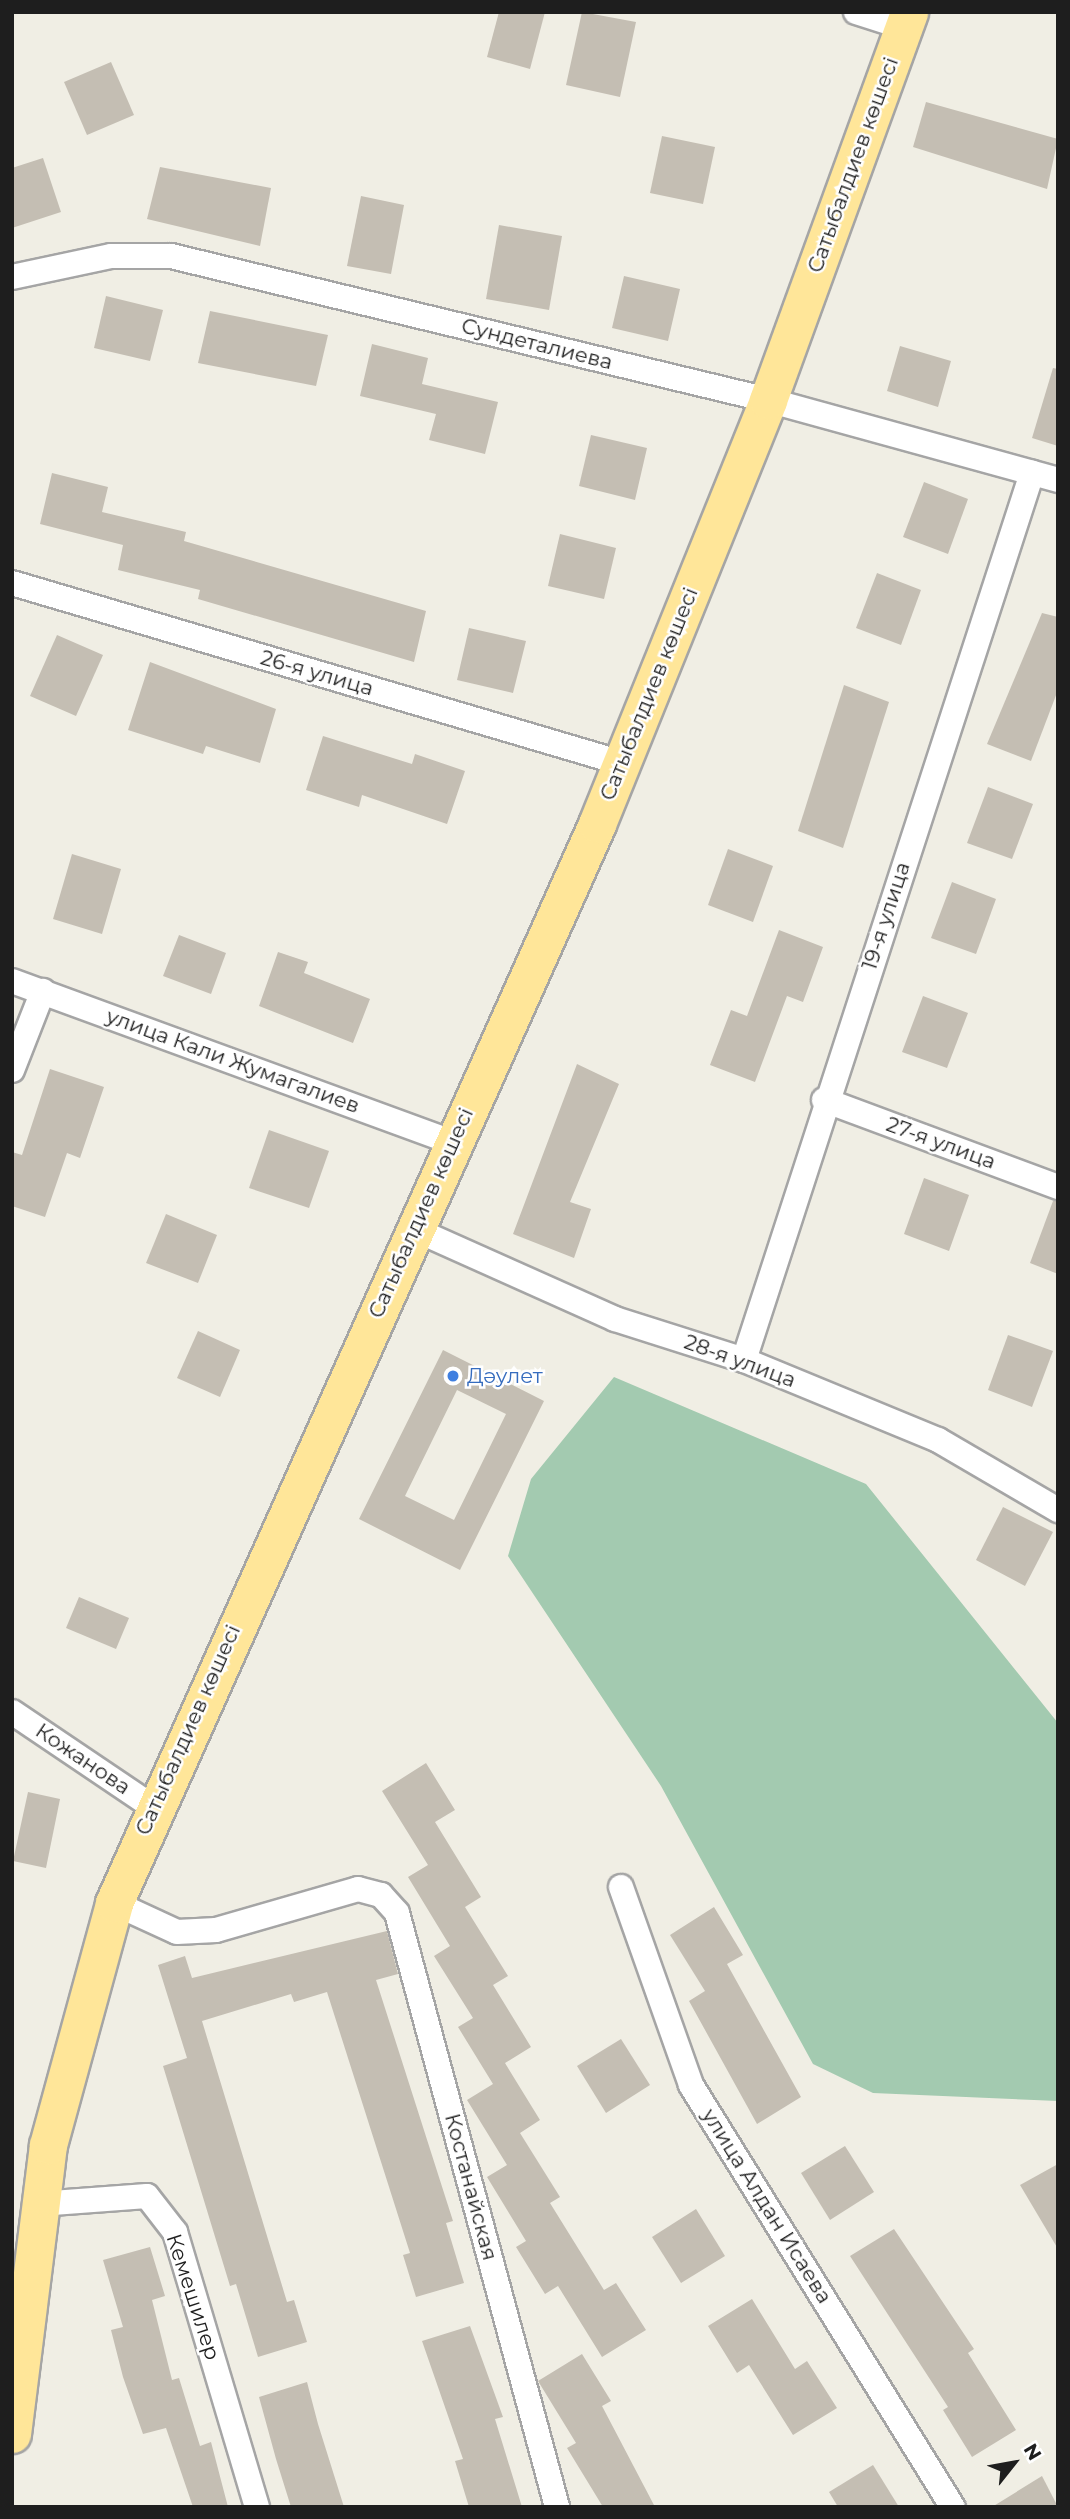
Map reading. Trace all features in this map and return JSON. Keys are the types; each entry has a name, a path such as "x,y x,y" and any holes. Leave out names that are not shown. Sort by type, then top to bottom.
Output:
{"main road":[{"name":"Сатыбалдиев көшесі","path":"12,2434 48,2145 114,1903 153,1807 622,763 768,400 906,20"}],"street":[{"path":"856,12 906,20"},
{"name":"Сундеталиева","path":"12,277 111,256 171,256 768,400 1058,480"},
{"name":"19-я улица","path":"744,1360 824,1100 1032,473"},
{"name":"26-я улица","path":"12,583 622,763"},
{"name":"улица Кали Жумагалиев","path":"12,981 453,1142"},
{"path":"12,1070 43,991"},
{"name":"27-я улица","path":"824,1100 1058,1186"},
{"name":"28-я улица","path":"414,1229 615,1319 744,1360 938,1440 1058,1510"},
{"name":"Кожанова","path":"12,1712 153,1807"},
{"name":"улица Алдан Исаева","path":"621,1887 691,2085 953,2507"},
{"name":"Костанайская","path":"114,1903 177,1932 216,1930 358,1889 381,1895 397,1913 557,2507"},
{"name":"Кемешилер","path":"40,2204 147,2196 175,2232 257,2507"}],"green space":[{"path":"614,1377 866,1484 1058,1723 1058,2101 873,2093 813,2064 661,1786 508,1556 531,1479"}],"building":[{"path":"499,12 545,12 530,69 487,57"},
{"path":"582,12 636,22 620,97 566,85"},
{"path":"111,62 134,115 87,135 64,82"},
{"path":"926,102 1058,139 1047,189 913,147"},
{"path":"662,136 715,147 703,204 650,193"},
{"path":"43,158 61,212 12,228 12,168"},
{"path":"160,167 271,188 260,246 147,219"},
{"path":"361,196 404,205 391,274 347,266"},
{"path":"499,225 562,236 549,310 486,299"},
{"path":"624,276 680,289 668,341 612,328"},
{"path":"106,296 163,310 150,361 94,348"},
{"path":"210,311 328,335 316,386 198,363"},
{"path":"372,344 428,358 422,384 498,402 485,454 429,440 436,414 360,396"},
{"path":"900,346 951,361 938,407 887,391"},
{"path":"1053,368 1058,369 1058,446 1032,438"},
{"path":"591,435 647,448 635,500 579,486"},
{"path":"52,473 108,487 102,512 186,532 184,541 426,611 414,662 198,599 200,590 118,570 123,545 40,524"},
{"path":"924,482 968,499 948,554 903,537"},
{"path":"560,534 616,548 604,599 548,586"},
{"path":"877,573 921,590 901,645 856,628"},
{"path":"1042,613 1058,617 1058,690 1031,761 987,744"},
{"path":"469,628 526,641 513,693 457,680"},
{"path":"57,635 103,655 76,716 30,696"},
{"path":"150,662 276,709 260,763 206,746 203,754 128,730"},
{"path":"844,685 889,702 843,848 798,831"},
{"path":"323,736 412,764 415,754 465,771 447,824 362,795 359,807 306,790"},
{"path":"988,787 1033,804 1012,859 967,843"},
{"path":"728,849 773,866 753,922 708,905"},
{"path":"72,854 121,869 102,934 53,919"},
{"path":"952,882 996,899 976,954 931,938"},
{"path":"779,930 823,947 803,1002 787,996 755,1082 710,1065 731,1010 747,1016"},
{"path":"179,935 226,953 211,994 163,976"},
{"path":"278,952 308,962 304,973 370,999 353,1043 259,1006"},
{"path":"923,996 968,1013 947,1068 902,1052"},
{"path":"577,1064 619,1084 570,1202 591,1209 574,1258 513,1234"},
{"path":"50,1069 104,1087 80,1158 67,1153 45,1217 12,1206 12,1152 22,1155"},
{"path":"269,1130 329,1151 309,1208 249,1188"},
{"path":"924,1178 969,1195 949,1251 904,1234"},
{"path":"1053,1201 1058,1201 1058,1274 1030,1263"},
{"path":"166,1214 217,1235 198,1283 146,1263"},
{"path":"198,1331 240,1350 220,1397 177,1378"},
{"path":"1008,1335 1053,1351 1032,1407 988,1390"},
{"path":"443,1350 544,1401 460,1570 359,1519","holes":["457,1390 506,1414 454,1520 405,1496"]},
{"path":"1003,1507 1053,1532 1025,1586 976,1560"},
{"path":"79,1597 129,1618 116,1649 66,1628"},
{"path":"426,1763 455,1810 435,1822 481,1897 465,1907 508,1976 493,1985 531,2047 505,2063 540,2120 520,2133 560,2197 550,2203 604,2290 616,2283 646,2330 602,2357 558,2286 545,2294 516,2247 526,2241 487,2177 507,2165 467,2100 493,2084 458,2027 473,2018 434,1956 450,1946 408,1877 428,1865 382,1791"},
{"path":"28,1792 60,1799 46,1868 13,1861"},
{"path":"714,1907 743,1955 727,1964 801,2097 757,2124 689,2001 705,1991 670,1935"},
{"path":"387,1931 398,1974 376,1980 453,2221 446,2223 464,2283 416,2297 403,2255 410,2253 327,1992 294,2002 291,1994 202,2021 287,2302 294,2300 307,2342 258,2357 236,2284 230,2286 163,2066 187,2058 158,1965 185,1956 192,1978"},
{"path":"621,2039 650,2085 606,2113 577,2066"},
{"path":"845,2146 874,2192 830,2220 801,2173"},
{"path":"1058,2164 1058,2249 1020,2185"},
{"path":"696,2209 725,2256 681,2283 652,2237"},
{"path":"894,2229 974,2349 968,2353 1016,2430 972,2457 943,2410 948,2407 850,2256"},
{"path":"150,2247 165,2296 152,2300 172,2380 179,2378 200,2446 211,2442 228,2507 193,2507 166,2428 143,2434 123,2377 111,2330 123,2327 103,2260"},
{"path":"752,2299 795,2369 807,2361 837,2408 793,2435 749,2365 737,2373 708,2326"},
{"path":"470,2326 503,2417 495,2419 522,2507 469,2507 455,2461 463,2459 422,2341"},
{"path":"582,2354 611,2401 602,2406 655,2507 603,2507 567,2448 576,2443 538,2381"},
{"path":"307,2382 344,2507 291,2507 276,2459 259,2397"},
{"path":"873,2465 899,2507 838,2507 829,2492"},
{"path":"1042,2476 1058,2507 992,2507"}],"place":[{"name":"Дәулет","path":"453,1376"}]}
